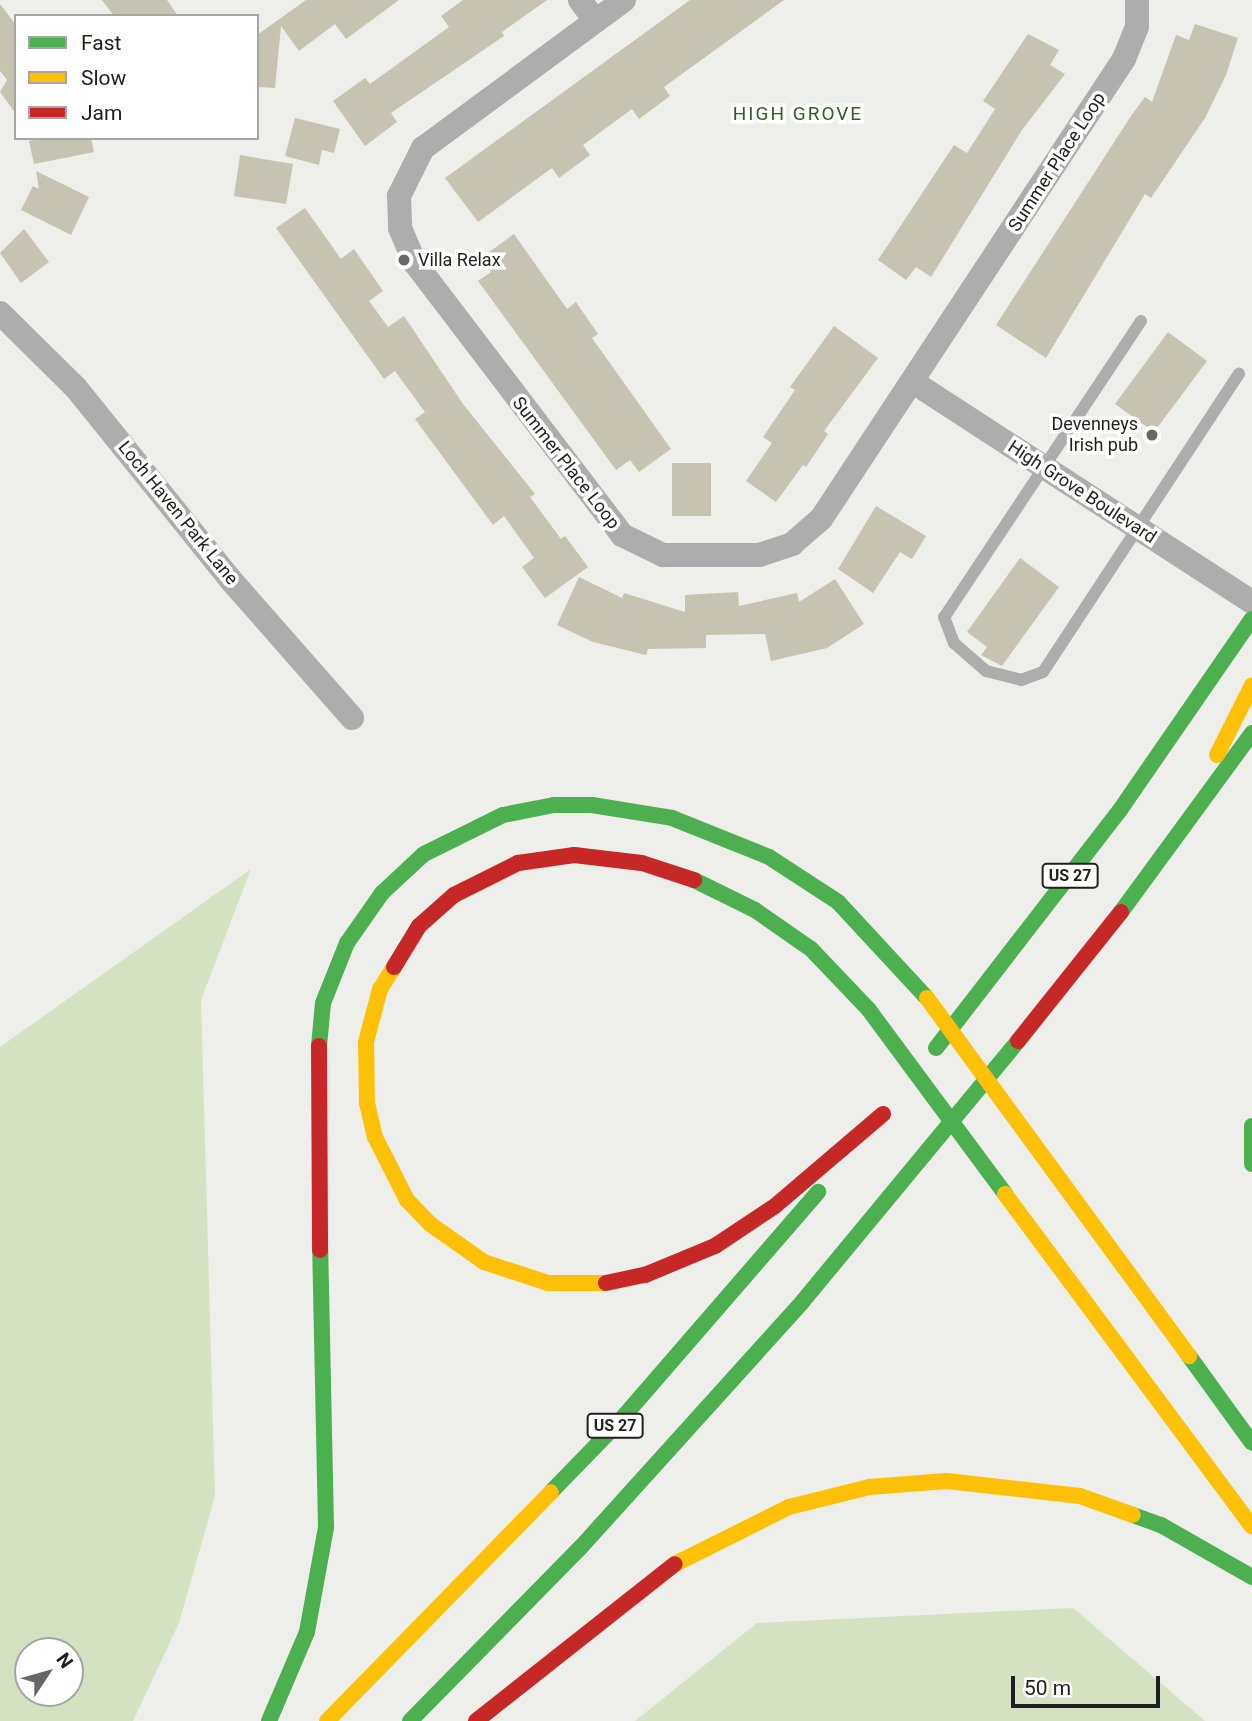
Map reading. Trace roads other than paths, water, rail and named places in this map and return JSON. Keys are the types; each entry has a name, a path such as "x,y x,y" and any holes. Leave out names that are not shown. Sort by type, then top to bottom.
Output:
{"highway":[{"name":"US 27","path":"908,1083 1120,810 1252,619"},
{"path":"1171,848 1252,685"},
{"path":"410,1721 660,1462 919,1164 1171,848 1252,733"},
{"path":"269,1721 307,1632 326,1527 316,1084 323,1003 347,943 382,893 424,855 503,815 545,806 592,805 672,818 769,857 838,902 912,977 1252,1443"},
{"name":"US 27","path":"327,1721 618,1423 887,1109 775,1206 715,1246 657,1271 613,1283 548,1283 484,1262 430,1224 407,1200 374,1137 367,1103 366,1042 380,989 419,926 474,882 519,863 574,855 642,863 702,883 755,910 811,949 862,1002 1252,1527"},
{"path":"1252,1126 1252,1164"},
{"path":"476,1721 624,1600 685,1557 789,1507 869,1487 947,1481 1080,1496 1161,1525 1252,1577"}],"street":[{"path":"580,0 595,21"},
{"name":"Summer Place Loop","path":"624,0 423,148 404,178 398,211 415,263 611,525 634,544 663,555 759,555 792,544 821,519 1124,58 1137,26 1137,0"},
{"name":"Loch Haven Park Lane","path":"0,313 76,387 230,579 352,718"},
{"name":"High Grove Boulevard","path":"913,382 1252,602"}],"lane":[{"path":"1142,321 944,617 954,643 986,671 1021,680 1043,672 1239,374"}],"place":[{"name":"Villa Relax","path":"404,260"},
{"name":"Devenneys Irish pub","path":"1152,435"}],"district":[{"name":"HIGH GROVE","path":"798,114"}]}
